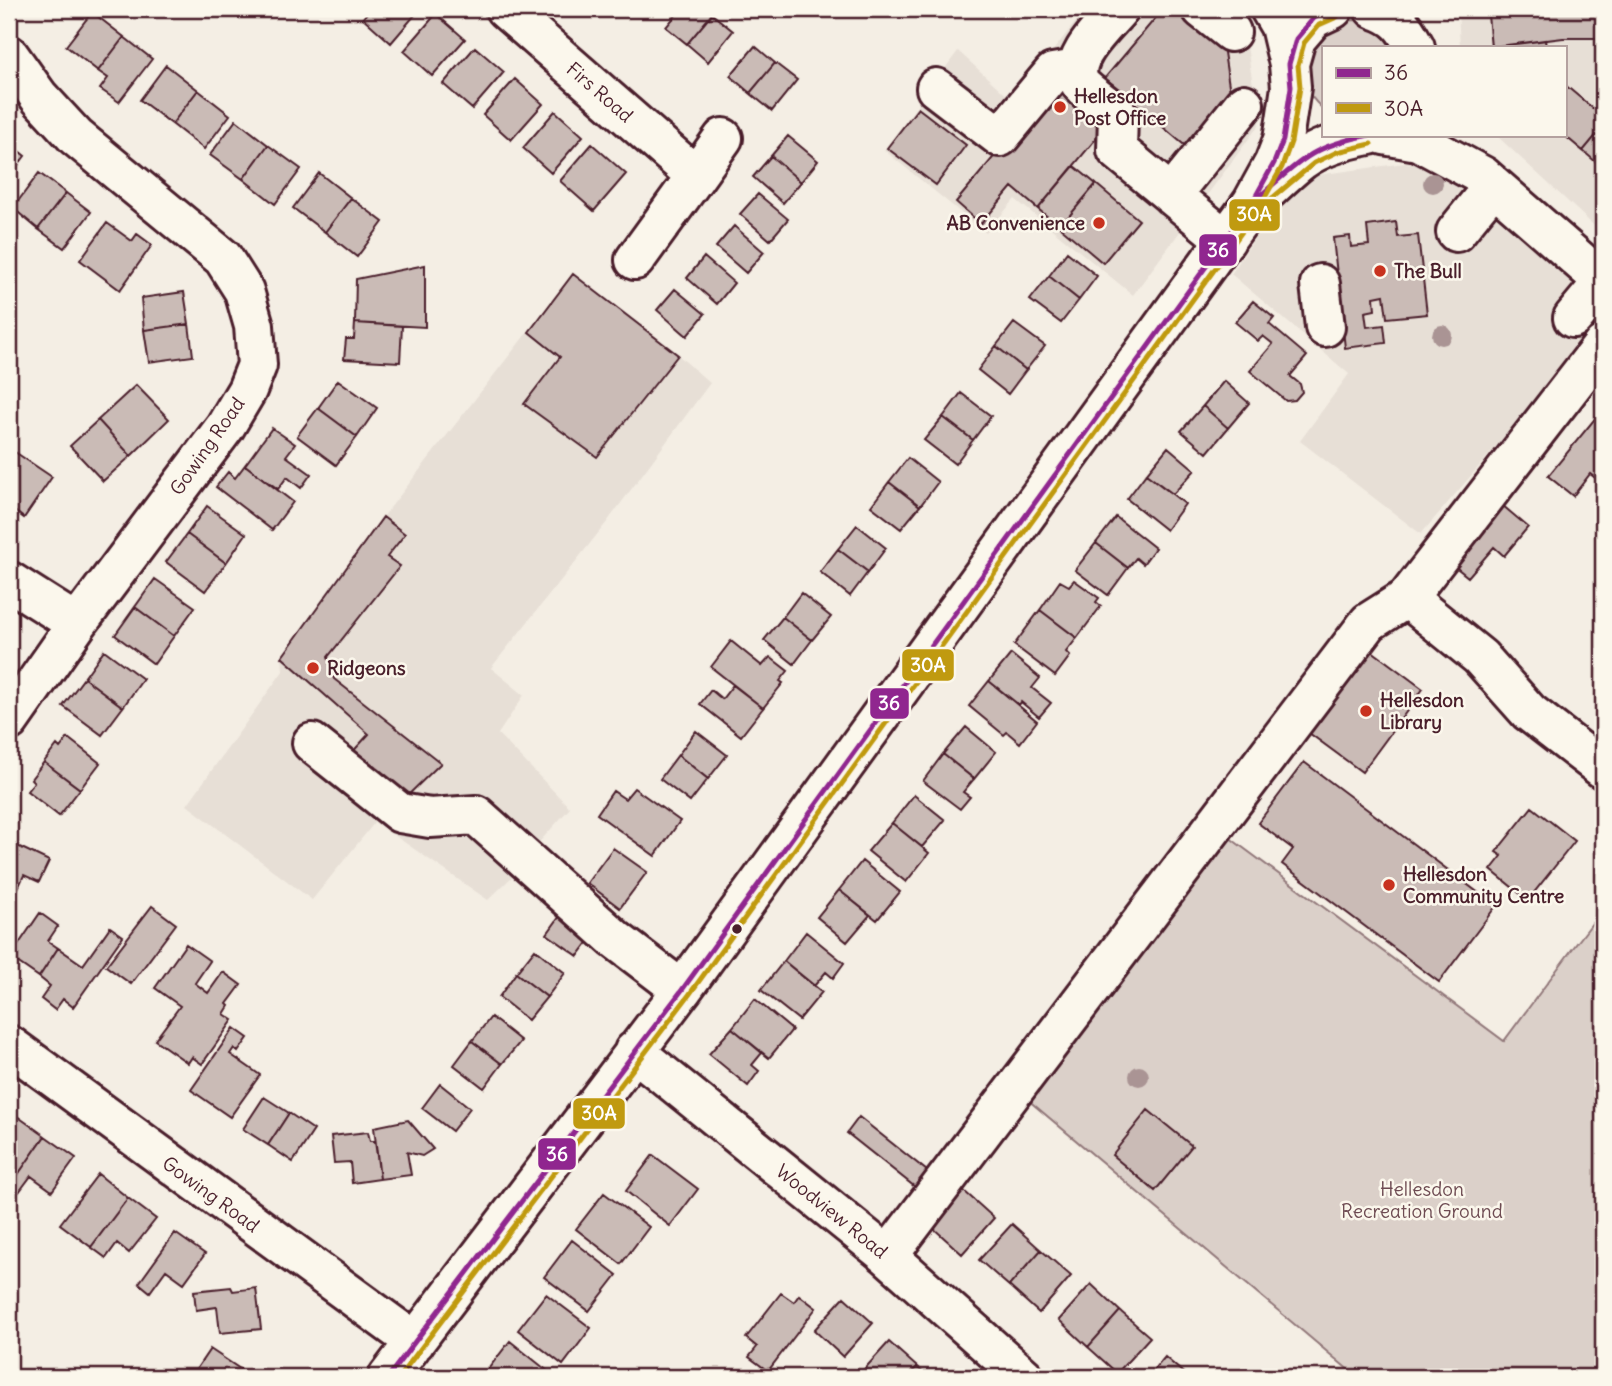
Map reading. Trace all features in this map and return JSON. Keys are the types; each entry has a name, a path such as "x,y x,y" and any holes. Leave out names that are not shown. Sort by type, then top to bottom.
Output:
{"street":[{"name":"Firs Road","path":"505,9 696,176"},
{"path":"1119,9 1081,54 1077,69 1080,83 1118,115 1117,150 1226,240"},
{"path":"1202,9 1231,32"},
{"path":"1270,9 1280,26 1290,76 1303,112 1322,126"},
{"path":"388,1377 682,990 1252,203 1283,140 1296,39 1314,18 1333,9"},
{"path":"1374,9 1386,13 1404,27 1416,46"},
{"path":"1417,46 1423,9"},
{"name":"Gowing Road","path":"9,55 39,97 76,137 223,258 244,291 254,326 257,365 247,390 225,427 76,624 9,721"},
{"path":"936,89 1000,137 1053,74 1077,69"},
{"path":"1171,195 1244,104"},
{"path":"1252,203 1305,158 1351,136"},
{"path":"1373,136 1418,141 1488,181 1603,282 1573,318"},
{"path":"1457,136 1488,181"},
{"path":"635,260 723,138"},
{"path":"1456,232 1488,181"},
{"path":"1320,284 1325,327"},
{"path":"888,1256 1369,622 1407,598 1603,345"},
{"path":"9,580 76,624"},
{"path":"1407,598 1480,657 1529,712 1603,769"},
{"path":"312,743 400,813 430,818 476,815 615,939 682,990"},
{"name":"Gowing Road","path":"9,1045 415,1342"},
{"name":"Woodview Road","path":"634,1051 888,1256 1024,1377"}],"shaded area":[{"path":"1086,9 1229,9 1243,20 1259,125 1133,295 1015,199 986,233 884,150 958,51 1013,101"},
{"path":"1458,9 1603,9 1603,234 1497,136 1566,136 1566,46 1460,46"},
{"path":"1427,160 1503,211 1603,298 1603,322 1421,534 1300,441 1349,374 1231,274 1269,217 1317,175"},
{"path":"573,274 710,383 607,522 491,668 524,695 498,734 570,808 524,859 517,872 488,900 375,822 312,900 187,805 283,671 282,657 383,517"}],"green space":[{"path":"1359,20 1377,26 1395,46 1322,46 1322,108 1306,86 1309,43 1340,21"},
{"name":"Hellesdon Recreation Ground","path":"1222,832 1504,1041 1603,909 1603,1377 1357,1377 1027,1099"}],"building":[{"path":"370,9 420,9 391,43 363,18"},
{"path":"681,9 706,9 712,14 687,44 666,27"},
{"path":"1163,9 1185,9 1222,39 1231,99 1189,149 1105,78"},
{"path":"1493,9 1533,9 1488,15"},
{"path":"1533,9 1603,11 1603,38 1563,38 1491,46 1488,15"},
{"path":"92,12 124,37 98,71 66,46"},
{"path":"436,14 465,39 432,76 404,51"},
{"path":"712,14 733,31 708,62 687,44"},
{"path":"124,37 152,59 119,102 100,89 108,78 98,71"},
{"path":"1545,40 1546,46 1501,46"},
{"path":"755,46 775,63 750,93 730,76"},
{"path":"475,47 504,72 472,109 443,84"},
{"path":"775,63 797,80 772,111 750,93"},
{"path":"166,65 198,90 172,124 140,100"},
{"path":"515,79 543,104 511,140 483,115"},
{"path":"1058,80 1109,123 1038,209 1012,187 981,224 956,202"},
{"path":"1566,86 1603,117 1603,127 1583,151 1565,136"},
{"path":"198,90 230,115 204,149 172,124"},
{"path":"918,108 966,145 936,185 887,148"},
{"path":"555,111 583,136 551,173 523,148"},
{"path":"236,120 268,145 243,179 210,155"},
{"path":"1603,127 1603,168 1583,151"},
{"path":"788,136 818,161 801,182 771,156"},
{"path":"9,143 25,156 9,177"},
{"path":"592,144 626,174 594,211 560,181"},
{"path":"268,145 301,169 275,204 243,179"},
{"path":"771,156 801,182 783,203 753,177"},
{"path":"1074,166 1096,184 1060,227 1038,209"},
{"path":"39,173 66,193 38,229 13,208"},
{"path":"319,173 351,198 325,232 293,208"},
{"name":"AB Convenience","path":"1096,184 1139,220 1103,263 1060,227"},
{"path":"66,193 91,212 64,248 38,229"},
{"path":"758,194 788,219 770,240 740,214"},
{"path":"351,198 383,222 357,257 325,232"},
{"name":"The Bull","path":"1396,222 1398,237 1418,235 1427,314 1387,318 1384,295 1374,297 1375,310 1365,312 1367,327 1384,325 1386,343 1345,348 1333,238 1350,236 1351,247 1369,245 1367,226"},
{"path":"107,223 132,241 137,234 152,245 120,290 80,260"},
{"path":"734,226 764,252 746,273 716,247"},
{"path":"1067,252 1097,276 1079,300 1049,276"},
{"path":"704,257 734,283 717,304 687,278"},
{"path":"425,265 425,327 355,323 356,279"},
{"path":"573,274 678,355 597,457 524,404 560,357 529,332"},
{"path":"1049,276 1079,300 1061,323 1030,300"},
{"path":"675,289 705,314 687,336 657,310"},
{"path":"184,292 189,324 144,330 141,298"},
{"path":"1253,301 1274,318 1269,324 1307,356 1290,376 1300,384 1302,392 1295,400 1286,401 1250,371 1273,344 1263,336 1258,341 1235,322"},
{"path":"355,323 402,326 400,362 344,359 346,339 354,339"},
{"path":"1014,323 1045,346 1026,370 996,346"},
{"path":"189,324 193,356 149,362 144,330"},
{"path":"996,346 1026,370 1008,394 978,370"},
{"path":"338,380 377,408 357,437 318,408"},
{"path":"1224,381 1249,403 1228,428 1203,406"},
{"path":"136,385 169,419 131,456 98,420"},
{"path":"961,393 991,416 973,440 943,417"},
{"path":"1203,406 1228,428 1207,453 1181,431"},
{"path":"318,408 357,437 336,465 297,436"},
{"path":"1602,410 1603,482 1590,474 1573,496 1548,476"},
{"path":"943,417 973,440 955,464 924,440"},
{"path":"98,420 131,456 103,481 70,446"},
{"path":"272,428 295,444 286,456 311,474 301,488 287,477 278,489 245,465"},
{"path":"1168,447 1195,470 1173,494 1146,474"},
{"path":"9,448 52,477 24,518 9,507"},
{"path":"908,458 938,482 920,506 889,482"},
{"path":"245,465 293,502 272,530 216,487 228,472 235,478"},
{"path":"1146,474 1185,504 1166,530 1127,499"},
{"path":"889,482 920,506 901,529 871,506"},
{"path":"1502,505 1528,527 1504,556 1494,547 1468,577 1452,564"},
{"path":"207,506 246,534 226,563 187,534"},
{"name":"Ridgeons","path":"383,517 405,534 387,557 400,566 328,657 334,679 441,763 401,802 347,758 369,734 282,657"},
{"path":"1116,517 1155,548 1143,564 1136,558 1128,568 1096,543"},
{"path":"857,525 886,548 868,572 838,549"},
{"path":"187,534 226,563 205,591 166,562"},
{"path":"1096,543 1128,568 1108,595 1075,570"},
{"path":"838,549 868,572 850,596 820,572"},
{"path":"155,579 195,607 174,636 135,607"},
{"path":"1074,580 1099,598 1096,602 1101,606 1077,638 1040,610 1060,581 1069,586"},
{"path":"801,593 831,617 812,640 783,617"},
{"path":"135,607 174,636 154,664 115,635"},
{"path":"1040,610 1077,638 1066,652 1070,656 1055,676 1014,645"},
{"path":"783,617 812,640 794,664 764,640"},
{"path":"731,641 762,666 770,657 788,671 780,681 783,683 763,708 711,667"},
{"name":"Hellesdon Library","path":"1364,645 1423,689 1362,772 1309,733 1359,665"},
{"path":"104,650 143,679 123,707 84,678"},
{"path":"1011,654 1040,678 1032,688 1051,703 1039,717 989,681"},
{"path":"84,678 123,707 102,735 63,706"},
{"path":"989,681 1037,721 1020,743 1007,732 1004,735 969,706"},
{"path":"733,685 763,708 741,736 700,704 711,690 722,699"},
{"path":"966,727 996,752 974,779 943,754"},
{"path":"696,731 727,755 708,779 678,755"},
{"path":"68,738 100,763 80,789 44,762 57,745 60,748"},
{"path":"943,754 974,779 963,792 970,797 960,809 923,781"},
{"path":"678,755 708,779 690,802 660,779"},
{"path":"44,762 80,789 59,816 27,791 34,782 31,779"},
{"name":"Hellesdon Community Centre","path":"1304,762 1496,906 1439,982 1282,864 1293,849 1258,823"},
{"path":"634,788 680,821 655,856 597,814 613,791 625,799"},
{"path":"914,795 945,820 922,847 892,823"},
{"path":"1532,807 1575,841 1528,900 1491,870 1502,856 1496,852"},
{"path":"892,823 929,853 906,882 868,851"},
{"path":"9,842 49,861 39,882 24,875 9,908"},
{"path":"613,848 647,872 620,908 587,883"},
{"path":"862,861 900,892 877,920 839,890"},
{"path":"839,890 870,915 847,942 817,917"},
{"path":"152,906 176,924 131,984 106,966"},
{"path":"565,909 596,932 578,956 547,934"},
{"path":"40,913 58,926 48,941 58,948 39,977 10,957"},
{"path":"110,927 123,936 73,1007 63,999 55,1010 41,999 50,986 39,977 58,948 83,965"},
{"path":"806,932 844,963 833,978 826,972 814,986 784,961"},
{"path":"186,944 210,961 195,983 208,993 223,972 241,985 227,1004 229,1006 224,1014 233,1020 202,1064 192,1057 188,1063 155,1040 180,1006 155,988"},
{"path":"535,949 565,973 547,997 516,973"},
{"path":"784,961 822,992 799,1020 761,990"},
{"path":"516,973 547,997 528,1020 499,997"},
{"path":"755,999 792,1030 769,1058 732,1028"},
{"path":"491,1017 521,1041 502,1064 472,1041"},
{"path":"234,1028 248,1038 238,1052 234,1048 230,1054 260,1075 230,1117 191,1090"},
{"path":"732,1028 762,1053 752,1065 759,1071 748,1086 709,1054"},
{"path":"472,1041 502,1064 484,1088 454,1065"},
{"path":"440,1084 470,1108 452,1131 422,1108"},
{"path":"264,1097 289,1113 268,1145 243,1129"},
{"path":"1148,1110 1192,1146 1155,1191 1112,1155"},
{"path":"289,1113 314,1130 293,1162 268,1145"},
{"path":"17,1116 45,1136 10,1186 9,1171 13,1164 9,1161 9,1127"},
{"path":"859,1117 927,1171 915,1187 847,1133"},
{"path":"408,1120 433,1149 422,1156 407,1152 411,1175 380,1179 374,1127"},
{"path":"368,1132 370,1141 375,1141 380,1179 352,1183 350,1162 334,1163 331,1136"},
{"path":"45,1136 76,1158 52,1191 31,1176 19,1192 10,1186"},
{"path":"653,1155 698,1189 670,1226 626,1191"},
{"path":"98,1174 128,1198 91,1247 60,1224"},
{"path":"964,1191 994,1218 962,1254 932,1227"},
{"path":"604,1193 649,1227 621,1264 576,1229"},
{"path":"128,1198 156,1219 129,1253 117,1243 106,1258 91,1247"},
{"path":"1012,1224 1041,1250 1009,1286 979,1260"},
{"path":"175,1233 205,1254 184,1283 166,1270 150,1292 139,1283"},
{"path":"572,1240 617,1275 589,1311 544,1277"},
{"path":"1041,1250 1071,1276 1039,1313 1009,1286"},
{"path":"1091,1284 1120,1311 1088,1347 1059,1320"},
{"path":"231,1287 233,1291 256,1288 261,1329 220,1333 217,1307 196,1310 194,1291"},
{"path":"781,1293 794,1302 799,1295 816,1308 768,1371 749,1357 757,1347 746,1338"},
{"path":"546,1294 591,1328 563,1365 518,1330"},
{"path":"844,1297 873,1323 843,1357 814,1330"},
{"path":"1120,1311 1150,1337 1117,1373 1088,1347"},
{"path":"510,1341 554,1376 482,1377"},
{"path":"889,1342 917,1367 907,1377 857,1377"},
{"path":"210,1349 243,1371 239,1376 241,1377 191,1377"},
{"path":"1165,1357 1188,1377 1148,1377"},
{"path":"917,1367 928,1377 907,1377"}],"transit line":[{"name":"36","path":"388,1377 682,990 1252,203 1283,140 1291,87 1289,64 1296,39 1314,18 1333,9"},
{"name":"30A","path":"399,1377 689,995 1259,208 1282,167 1291,142 1300,87 1298,65 1304,43 1319,25 1337,17"},
{"name":"36","path":"1252,203 1312,154 1339,142 1365,136"},
{"name":"30A","path":"1258,210 1314,163 1337,152 1371,144"}],"place":[{"name":"Hellesdon Post Office","path":"1060,107"},
{"name":"AB Convenience","path":"1099,223"},
{"name":"The Bull","path":"1380,271"},
{"name":"Ridgeons","path":"313,668"},
{"name":"Hellesdon Library","path":"1366,711"},
{"name":"Hellesdon Community Centre","path":"1389,885"}]}
